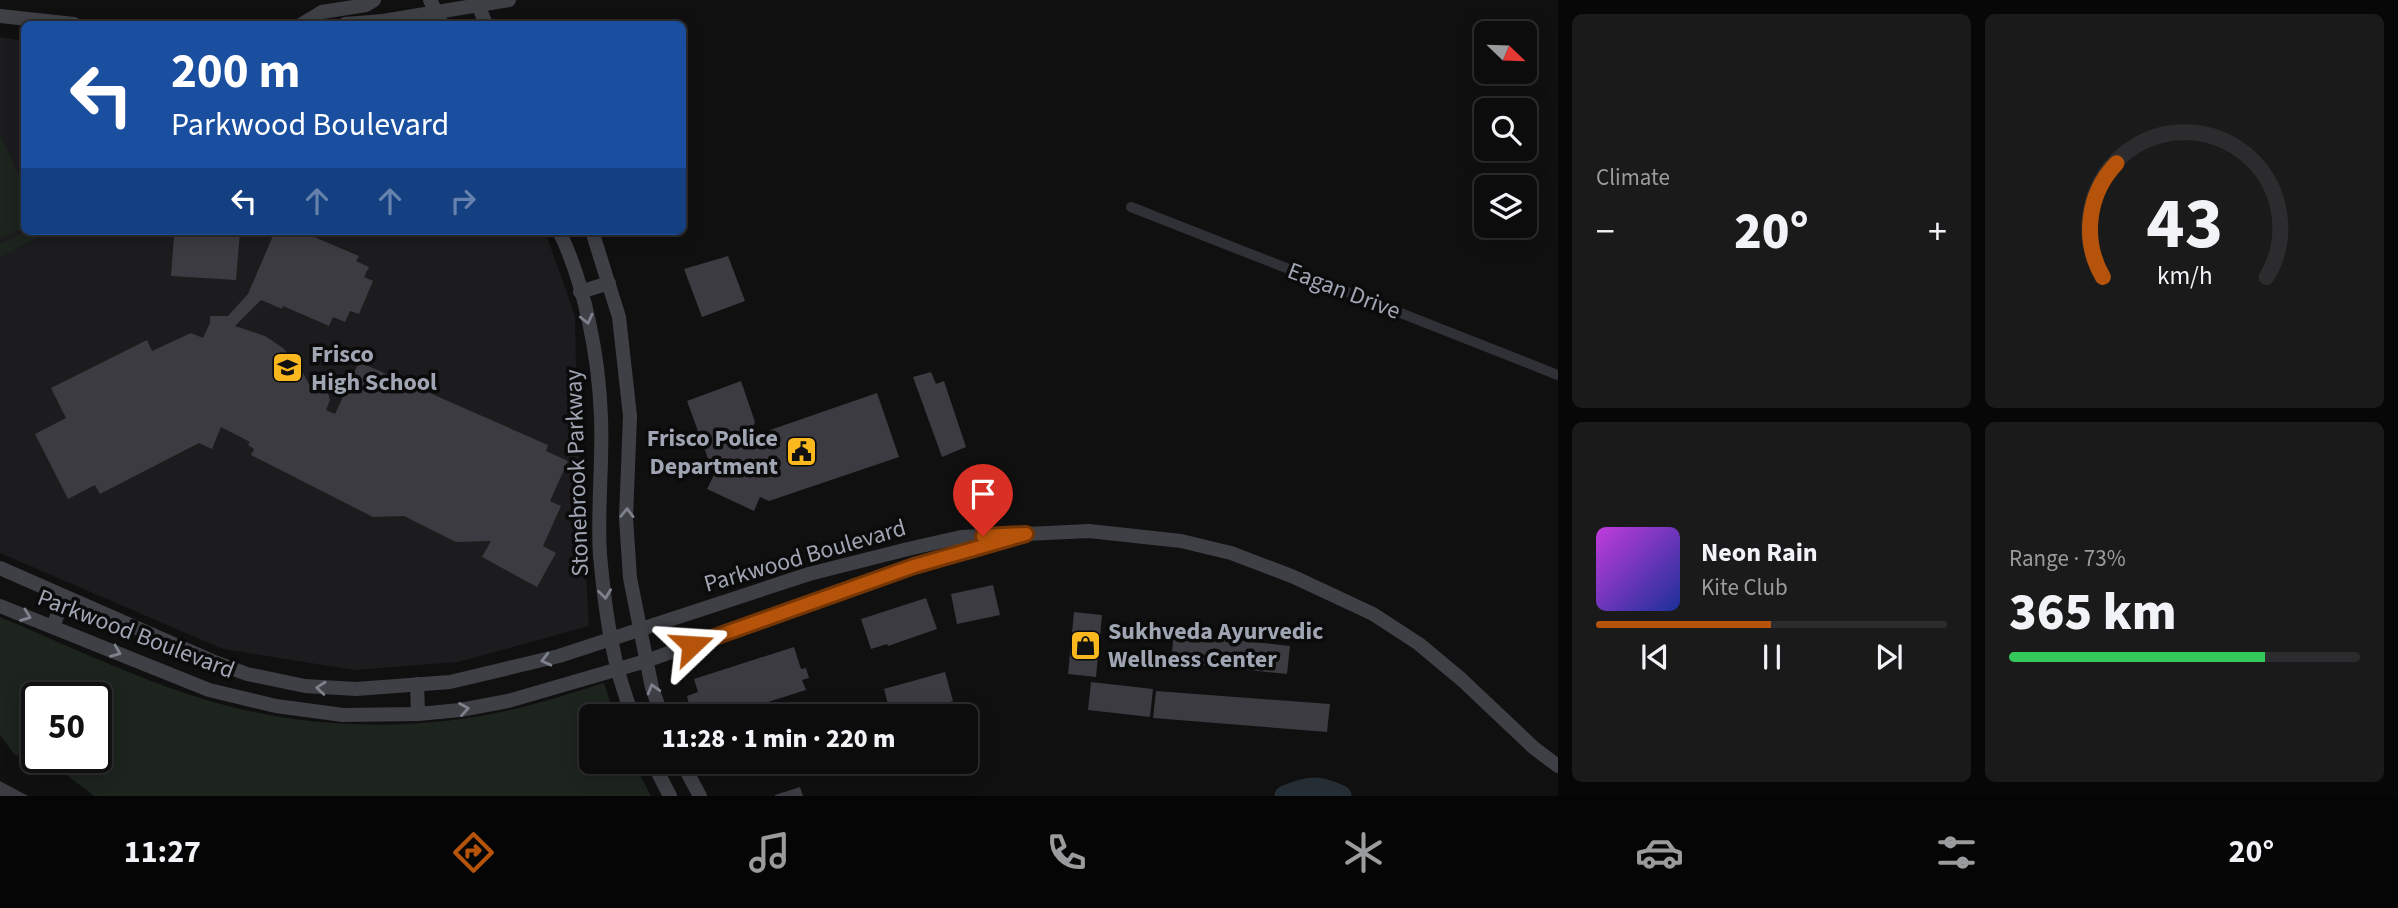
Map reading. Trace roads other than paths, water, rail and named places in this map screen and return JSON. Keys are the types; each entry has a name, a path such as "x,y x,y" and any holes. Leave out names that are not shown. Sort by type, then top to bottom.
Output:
{"main road":[{"path":"307,21 322,12 366,5 374,0"},
{"path":"368,21 509,0"},
{"path":"477,3 485,21"},
{"path":"0,16 46,21"},
{"name":"Stonebrook Parkway","path":"560,235 580,292 595,358 601,416 600,553 611,639 628,704"},
{"name":"Stonebrook Parkway","path":"593,235 619,317 630,416 627,550 646,661 658,704"},
{"path":"580,292 609,283"},
{"name":"Parkwood Boulevard","path":"0,568 247,674 332,689 450,682 508,669 559,656 809,574 961,537 1089,531 1181,541 1231,554 1294,577 1373,614 1419,644 1534,748 1558,766"},
{"name":"Parkwood Boulevard","path":"0,606 209,690 245,699 343,715 418,714 508,701 646,661 914,566 1026,534"},
{"path":"52,627 64,597"},
{"path":"417,684 418,714"},
{"path":"659,774 670,796"},
{"path":"688,774 700,796"}],"street":[{"name":"Eagan Drive","path":"1131,207 1558,375"}],"waterway":[{"path":"1285,796 1313,788 1341,796"}],"place":[{"name":"Frisco High School","path":"288,368"},
{"name":"Frisco Police Department","path":"801,452"},
{"name":"Sukhveda Ayurvedic Wellness Center","path":"1085,645"}]}
